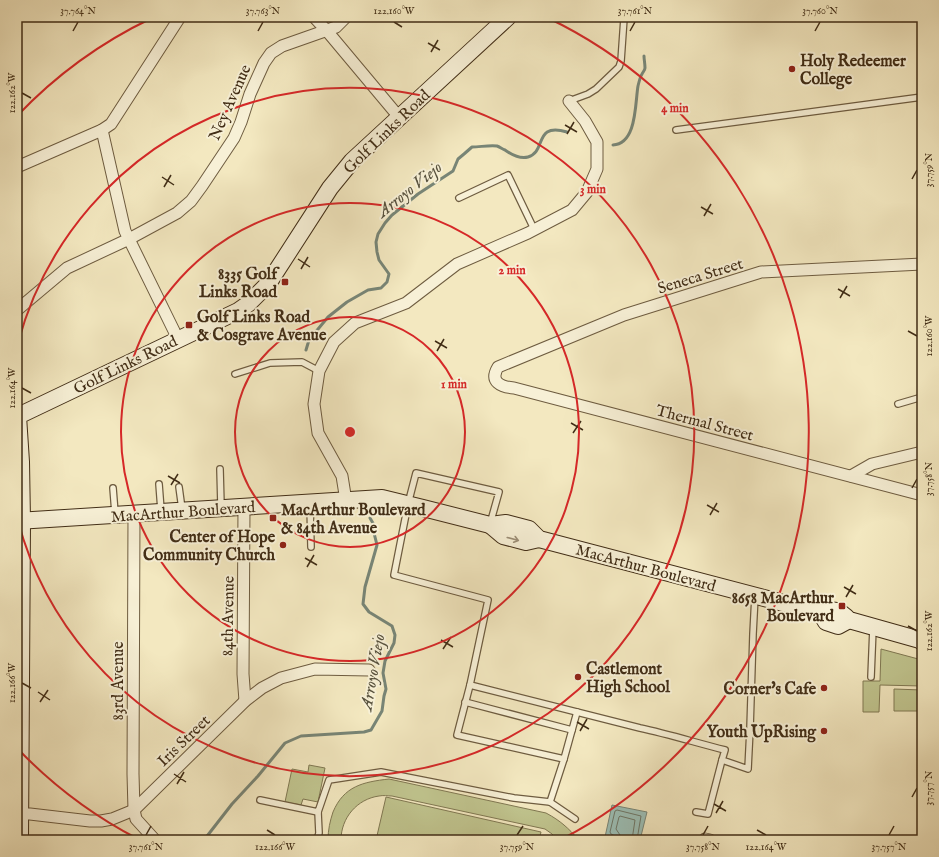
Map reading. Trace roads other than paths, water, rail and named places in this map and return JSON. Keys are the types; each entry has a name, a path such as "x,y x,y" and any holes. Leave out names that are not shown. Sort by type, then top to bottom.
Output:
{"street":[{"path":"17,167 102,130 111,124 180,17"},
{"path":"314,17 327,30 399,117"},
{"name":"Ney Avenue","path":"17,310 67,268 129,239 177,213 191,201 234,138 250,94 270,53 282,46 336,27 346,17"},
{"name":"Golf Links Road","path":"17,414 238,311 248,304 268,284 330,188 352,161 508,17"},
{"path":"346,501 342,476 318,433 314,404 319,371 334,342 355,323 406,303 458,264 534,230 572,210 587,192 597,168 597,142 585,121 569,101"},
{"path":"102,130 124,229 178,339"},
{"name":"Seneca Street","path":"498,367 624,315 761,272 922,264"},
{"name":"Thermal Street","path":"498,367 494,372 494,377 502,386 922,495"},
{"path":"17,414 21,462 19,709 20,840"},
{"path":"851,476 872,464 922,452"},
{"name":"MacArthur Boulevard","path":"20,521 382,498 490,525 503,536 526,542 539,539 822,613 830,610 836,611 842,613 849,620 921,640"},
{"name":"84th Avenue","path":"244,507 242,674 245,701"},
{"name":"83rd Avenue","path":"134,514 134,810 136,819 155,840"},
{"name":"Iris Street","path":"19,814 101,821 112,819 134,810 245,701 262,688 281,678 315,669 369,670"}],"lane":[{"path":"569,101 588,94 596,89 619,68 624,18"},
{"path":"676,130 922,97"},
{"path":"459,198 508,175 534,230"},
{"path":"235,374 270,363 302,362 319,371"},
{"path":"898,404 922,397"},
{"path":"220,469 221,509"},
{"path":"490,525 499,492 416,474 408,504 394,575 488,600 470,685 457,735 564,759"},
{"path":"159,484 161,513"},
{"path":"179,487 183,511"},
{"path":"113,488 115,515"},
{"path":"310,503 311,547"},
{"path":"722,760 748,768 755,596"},
{"path":"871,677 874,628"},
{"path":"470,685 725,750 708,814 696,812"},
{"path":"465,702 572,730"},
{"path":"550,802 577,712"},
{"path":"317,840 319,833 318,812 329,780 381,772 514,798 550,802 575,819"},
{"path":"260,800 318,812"}],"water":[{"path":"612,805 647,812 640,840 620,840 605,837"}],"waterway":[{"name":"Arroyo Viejo","path":"613,145 621,143 627,138 631,130 638,86 645,69 644,56"},
{"name":"Arroyo Viejo","path":"306,350 309,340 328,317 347,302 368,290 381,288 387,282 389,274 379,260 377,252 376,242 378,234 392,215 418,194 453,171 458,159 472,147 497,146 516,156 528,157 534,154 545,134 549,131 556,130 567,132"},
{"name":"Arroyo Viejo","path":"204,840 232,804 258,776 285,743 301,736 364,732 371,730 382,711 386,689 383,673 385,661 394,643 395,635 392,626 369,612 363,604 365,587 377,545 374,525 370,518"}],"place":[{"name":"Holy Redeemer College","path":"792,69"},
{"name":"8335 Golf Links Road","path":"285,282"},
{"name":"Golf Links Road & Cosgrave Avenue","path":"189,325"},
{"name":"MacArthur Boulevard & 84th Avenue","path":"273,518"},
{"name":"Center of Hope Community Church","path":"283,545"},
{"name":"8658 MacArthur Boulevard","path":"842,606"},
{"name":"Castlemont High School","path":"578,677"},
{"name":"Corner's Cafe","path":"824,688"},
{"name":"Youth UpRising","path":"824,731"}]}
